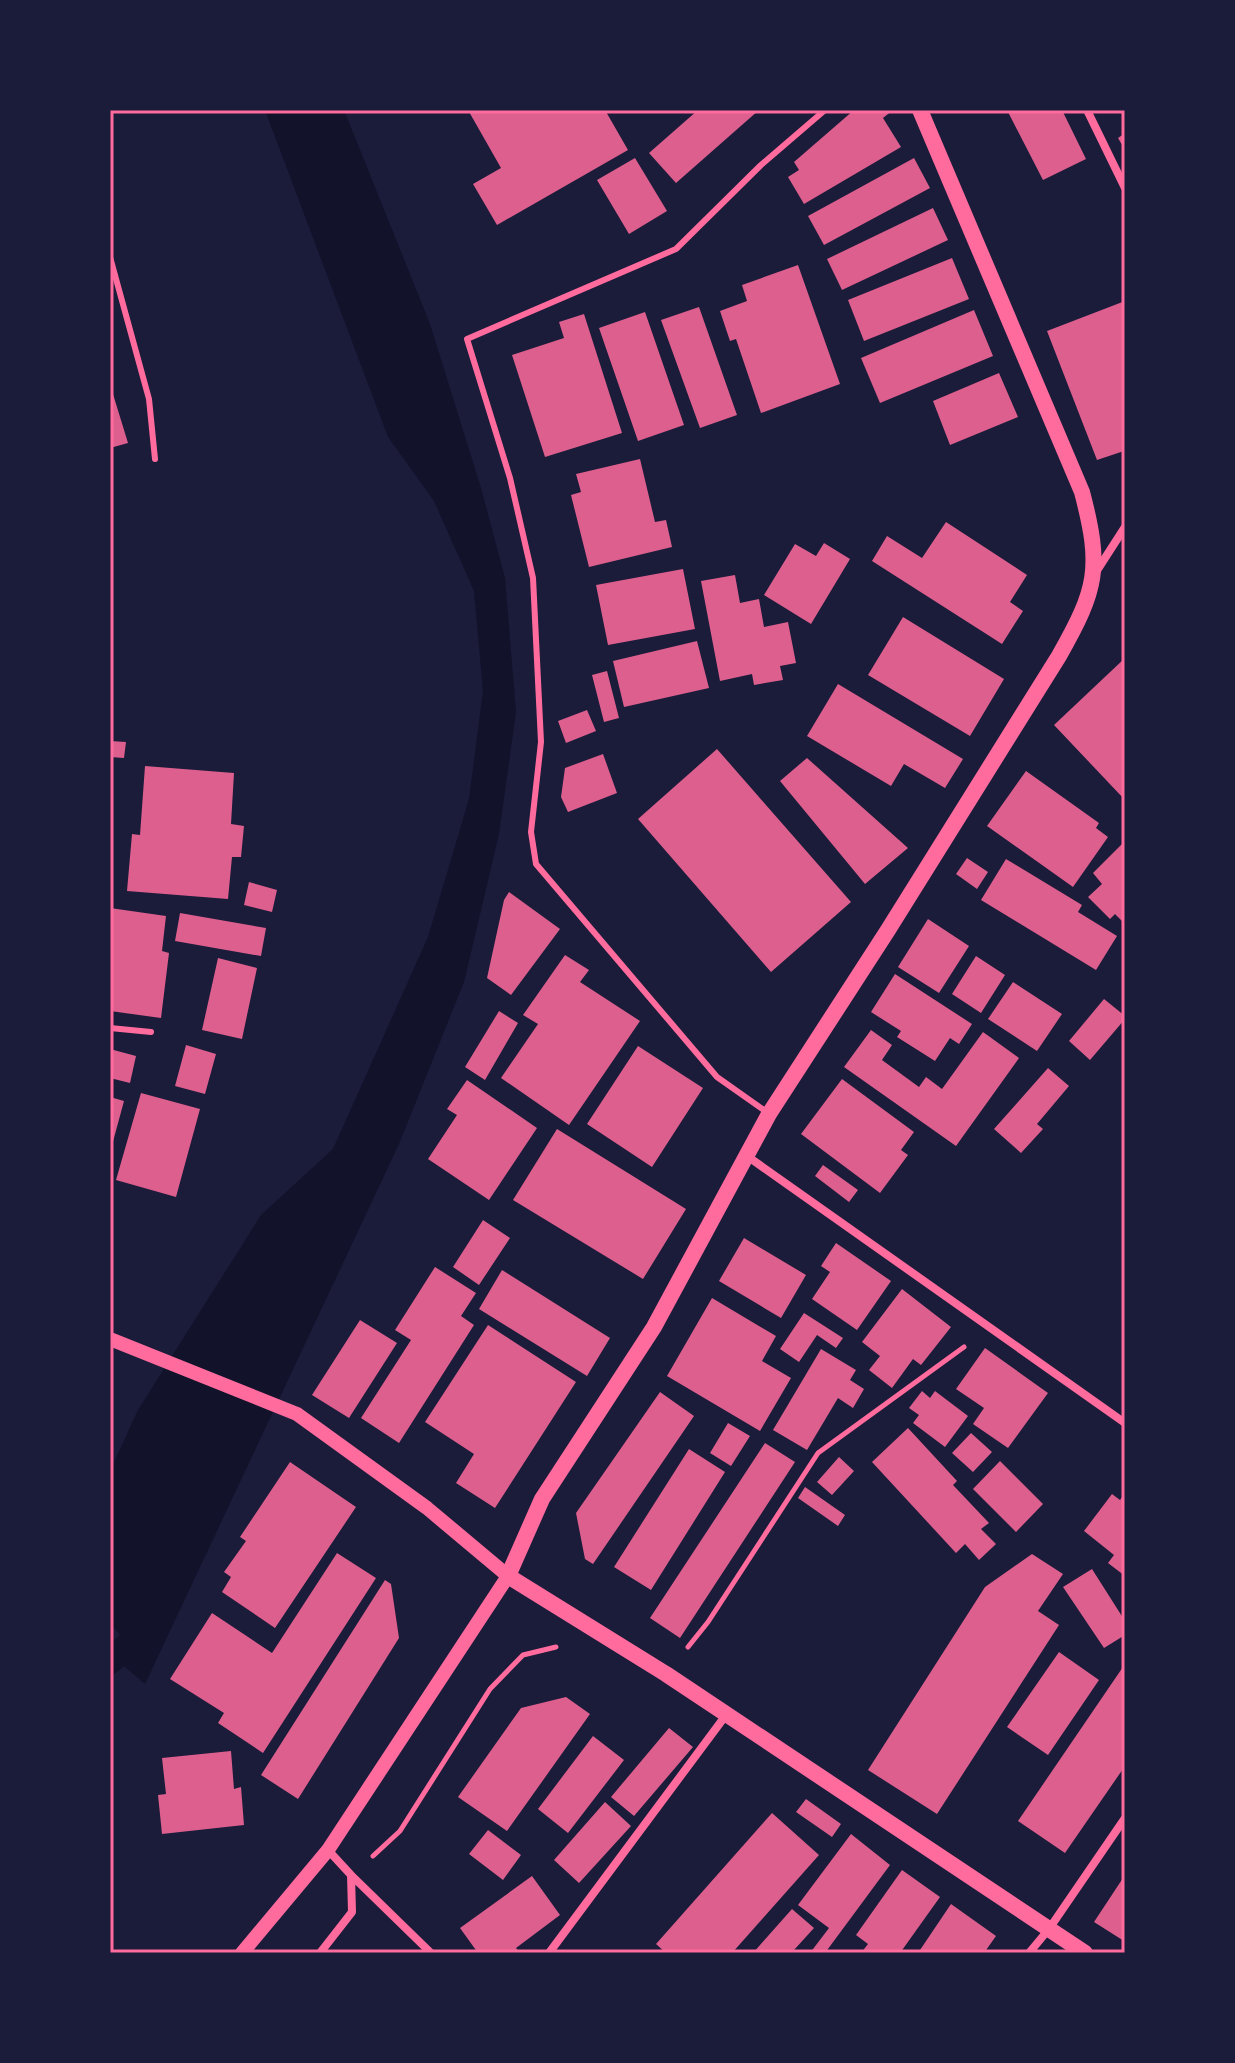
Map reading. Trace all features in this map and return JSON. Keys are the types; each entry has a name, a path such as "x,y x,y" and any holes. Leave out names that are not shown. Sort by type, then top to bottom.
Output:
{"main road":[{"path":"920,110 1082,492 1093,533 1095,572 1083,614 1059,656 769,1114 654,1327 542,1499 508,1576 666,1674 1085,1953"}],"street":[{"path":"1087,110 1125,188"},
{"path":"1095,572 1125,527"},
{"path":"747,1155 1125,1423"},
{"path":"110,1339 297,1414 427,1508 508,1576 328,1850 242,1953"},
{"path":"549,1953 726,1715"},
{"path":"1029,1953 1125,1818"},
{"path":"328,1850 431,1953"},
{"path":"320,1953 352,1912 351,1875"}],"lane":[{"path":"769,1114 717,1077 536,864 531,832 541,742 533,578 510,478 467,339 676,249 761,165 825,110"},
{"path":"110,257 149,399 155,459"},
{"path":"110,1028 151,1032"}],"path":[{"path":"666,1674 708,1622 818,1453 977,1337 988,1324"},
{"path":"351,1875 400,1831 490,1689 523,1655 567,1645 582,1620"}],"shaded area":[{"path":"265,110 344,110 430,324 481,488 505,578 516,712 499,834 464,982 399,1144 145,1684 124,1666 110,1678 110,1644 120,1635 110,1623 110,1471 138,1410 261,1215 333,1149 428,937 469,799 483,691 474,591 434,501 388,437"}],"building":[{"path":"468,110 605,110 628,150 497,225 473,184 501,168"},
{"path":"698,110 759,110 676,183 649,153"},
{"path":"854,110 893,110 883,118 901,147 804,204 788,177 799,170 794,162"},
{"path":"1007,110 1062,110 1086,159 1043,180"},
{"path":"1125,133 1125,150 1118,138"},
{"path":"635,158 667,211 629,234 597,180"},
{"path":"914,158 930,188 824,245 808,216"},
{"path":"933,208 948,240 842,290 827,259"},
{"path":"952,258 969,299 864,341 848,300"},
{"path":"798,265 840,384 761,413 736,339 730,341 720,311 747,301 742,285"},
{"path":"1125,301 1124,451 1097,460 1047,331"},
{"path":"699,307 737,415 700,428 661,320"},
{"path":"974,310 993,356 880,403 861,358"},
{"path":"645,312 684,425 638,441 599,328"},
{"path":"584,314 622,433 545,457 512,355 564,338 559,322"},
{"path":"999,373 1018,417 950,445 933,401"},
{"path":"110,394 113,394 128,443 110,448"},
{"path":"640,459 655,522 666,520 672,547 589,567 571,495 581,492 576,474"},
{"path":"946,522 1027,575 1010,602 1023,611 1002,644 872,561 887,536 922,558"},
{"path":"824,543 850,559 811,624 764,595 795,544 816,556"},
{"path":"683,569 695,629 608,645 596,585"},
{"path":"735,575 740,603 759,599 764,627 788,622 796,663 780,666 783,680 754,685 752,674 720,681 701,581"},
{"path":"903,617 1004,679 970,736 868,675"},
{"path":"697,641 709,688 624,707 613,661"},
{"path":"1125,658 1125,800 1054,725"},
{"path":"607,671 619,718 604,722 592,675"},
{"path":"838,684 963,759 945,788 904,764 891,786 807,736"},
{"path":"587,710 596,731 566,743 558,721"},
{"path":"110,741 126,742 124,758 110,757"},
{"path":"717,749 851,902 771,972 638,819"},
{"path":"603,754 617,793 568,812 561,797 565,768"},
{"path":"807,758 908,848 865,884 780,781"},
{"path":"145,766 234,773 231,824 244,826 241,857 232,857 228,899 127,891 132,834 140,835"},
{"path":"1026,771 1099,823 1096,828 1108,837 1073,887 987,826"},
{"path":"1123,843 1125,924 1115,914 1110,919 1088,897 1102,884 1093,873"},
{"path":"967,858 988,872 977,889 956,874"},
{"path":"1006,859 1082,905 1078,912 1117,936 1096,970 981,900"},
{"path":"249,882 277,890 272,912 244,905"},
{"path":"509,892 560,929 511,995 487,978 504,900"},
{"path":"110,908 166,916 162,951 169,953 161,1018 110,1011"},
{"path":"180,913 266,928 261,956 175,941"},
{"path":"928,919 969,946 939,993 898,967"},
{"path":"565,955 589,970 580,982 640,1021 569,1125 501,1078 538,1024 523,1015"},
{"path":"976,956 1005,975 981,1013 952,994"},
{"path":"218,958 257,968 242,1039 202,1030"},
{"path":"895,974 972,1024 959,1044 950,1038 935,1061 897,1037 901,1031 871,1012"},
{"path":"1013,982 1062,1014 1037,1051 988,1019"},
{"path":"1104,999 1125,1019 1090,1060 1069,1041"},
{"path":"499,1011 518,1023 485,1080 465,1067"},
{"path":"871,1030 892,1045 882,1060 919,1087 926,1077 942,1089 983,1032 1019,1058 956,1146 844,1067"},
{"path":"186,1045 216,1054 205,1094 175,1086"},
{"path":"638,1046 703,1088 652,1167 587,1124"},
{"path":"110,1049 136,1056 130,1083 110,1078"},
{"path":"1048,1068 1069,1086 1037,1124 1043,1129 1021,1153 994,1129"},
{"path":"842,1079 914,1132 901,1150 908,1155 880,1193 801,1134"},
{"path":"467,1080 537,1128 489,1200 428,1159 457,1115 447,1109"},
{"path":"141,1093 200,1109 176,1197 116,1180"},
{"path":"110,1097 124,1101 111,1149 110,1149"},
{"path":"557,1129 686,1209 643,1279 513,1200"},
{"path":"823,1165 858,1190 849,1202 815,1176"},
{"path":"483,1220 510,1238 479,1285 453,1267"},
{"path":"744,1238 806,1275 781,1318 719,1281"},
{"path":"836,1243 891,1281 857,1330 812,1299 830,1272 821,1266"},
{"path":"435,1267 476,1293 461,1316 474,1325 399,1443 361,1418 411,1340 395,1330"},
{"path":"502,1270 610,1338 587,1376 479,1309"},
{"path":"902,1289 951,1327 921,1365 913,1359 892,1388 869,1370 880,1356 862,1342"},
{"path":"712,1298 776,1336 762,1361 791,1378 760,1431 667,1376"},
{"path":"804,1313 843,1338 836,1348 817,1335 799,1362 780,1349"},
{"path":"360,1320 397,1343 349,1418 312,1395"},
{"path":"488,1325 576,1382 495,1508 456,1483 474,1454 425,1422"},
{"path":"985,1348 1048,1393 1008,1448 973,1424 984,1408 956,1389"},
{"path":"821,1349 856,1370 850,1380 864,1389 853,1408 838,1398 807,1450 773,1430"},
{"path":"922,1391 930,1398 935,1391 968,1416 945,1447 913,1423 919,1415 909,1408"},
{"path":"660,1392 694,1416 593,1564 585,1559 576,1513"},
{"path":"728,1423 750,1436 731,1466 710,1453"},
{"path":"908,1428 957,1481 953,1485 989,1523 981,1529 996,1544 979,1560 965,1544 956,1553 872,1462"},
{"path":"971,1433 992,1452 973,1472 952,1453"},
{"path":"765,1443 795,1462 680,1638 650,1618"},
{"path":"689,1449 725,1472 651,1590 614,1567"},
{"path":"839,1457 854,1471 832,1495 817,1482"},
{"path":"1000,1461 1043,1504 1016,1532 973,1489"},
{"path":"290,1462 356,1507 275,1628 222,1592 231,1577 224,1572 246,1541 240,1537"},
{"path":"805,1487 845,1515 838,1526 798,1498"},
{"path":"1125,1493 1125,1576 1108,1563 1114,1555 1084,1531 1112,1494 1120,1500"},
{"path":"337,1553 376,1578 263,1753 218,1723 224,1713 170,1679 212,1613 272,1653"},
{"path":"1032,1554 1063,1574 1038,1611 1059,1625 937,1814 868,1770 985,1587"},
{"path":"1092,1569 1125,1621 1125,1635 1104,1648 1063,1587"},
{"path":"385,1580 391,1584 399,1638 298,1799 261,1775"},
{"path":"1059,1652 1099,1680 1048,1755 1007,1727"},
{"path":"1125,1664 1125,1766 1065,1853 1018,1821"},
{"path":"566,1697 590,1714 507,1831 458,1797 521,1708"},
{"path":"669,1728 693,1747 634,1816 611,1797"},
{"path":"593,1736 624,1760 568,1833 538,1809"},
{"path":"231,1751 234,1789 241,1787 244,1825 162,1834 158,1795 166,1794 162,1758"},
{"path":"806,1799 841,1824 832,1837 796,1812"},
{"path":"605,1802 631,1826 579,1883 554,1860"},
{"path":"772,1813 819,1855 732,1953 666,1953 656,1944"},
{"path":"488,1830 521,1855 503,1880 469,1854"},
{"path":"851,1834 890,1865 825,1953 810,1953 829,1928 798,1905"},
{"path":"902,1870 940,1897 900,1953 861,1953 868,1944 856,1935"},
{"path":"1125,1875 1125,1940 1124,1941 1094,1922"},
{"path":"532,1876 560,1915 516,1948 520,1953 478,1953 460,1928"},
{"path":"951,1904 996,1936 984,1953 918,1953"},
{"path":"792,1909 814,1928 794,1950 797,1953 753,1953"}]}
